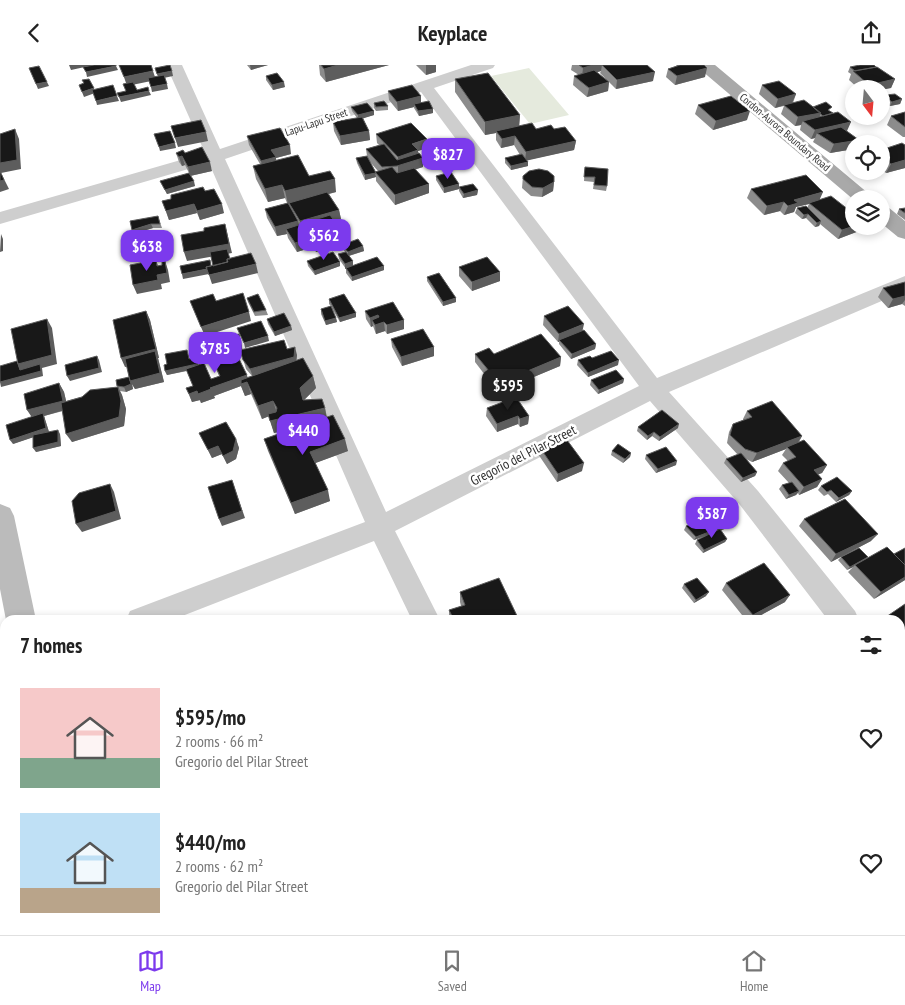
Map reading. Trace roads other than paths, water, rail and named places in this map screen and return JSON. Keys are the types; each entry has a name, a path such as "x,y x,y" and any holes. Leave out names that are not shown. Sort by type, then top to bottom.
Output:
{"main road":[{"name":"Cordon-Aurora Boundary Road","path":"704,65 854,190"},
{"path":"890,220 905,232"}],"street":[{"path":"174,65 380,527 424,615"},
{"name":"Lapu-Lapu Street","path":"0,218 215,156 487,65"},
{"path":"424,85 653,389 749,498 841,615"},
{"name":"Gregorio del Pilar Street","path":"153,615 380,527 653,389 905,283"},
{"path":"0,516 19,615"}]}
